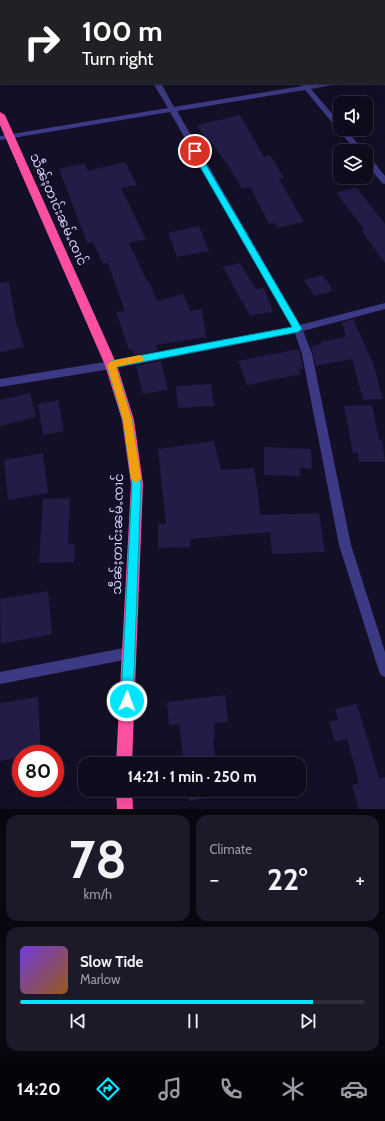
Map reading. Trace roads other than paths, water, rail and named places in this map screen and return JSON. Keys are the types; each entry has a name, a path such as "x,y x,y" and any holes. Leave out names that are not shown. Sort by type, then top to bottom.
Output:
{"highway":[{"name":"သဵၼ်ႈတၢင်းၼမ်ႉၸၢင်","path":"0,115 4,137 111,365 128,420 137,484 124,757"},
{"path":"124,797 125,809"}],"street":[{"path":"158,84 171,110 298,329 307,354 345,545 385,671"},
{"path":"4,137 323,84"},
{"path":"304,86 333,120"},
{"path":"347,136 354,144"},
{"path":"373,166 385,181"},
{"path":"0,383 111,365 298,329 385,306"},
{"path":"0,678 129,653"}]}
